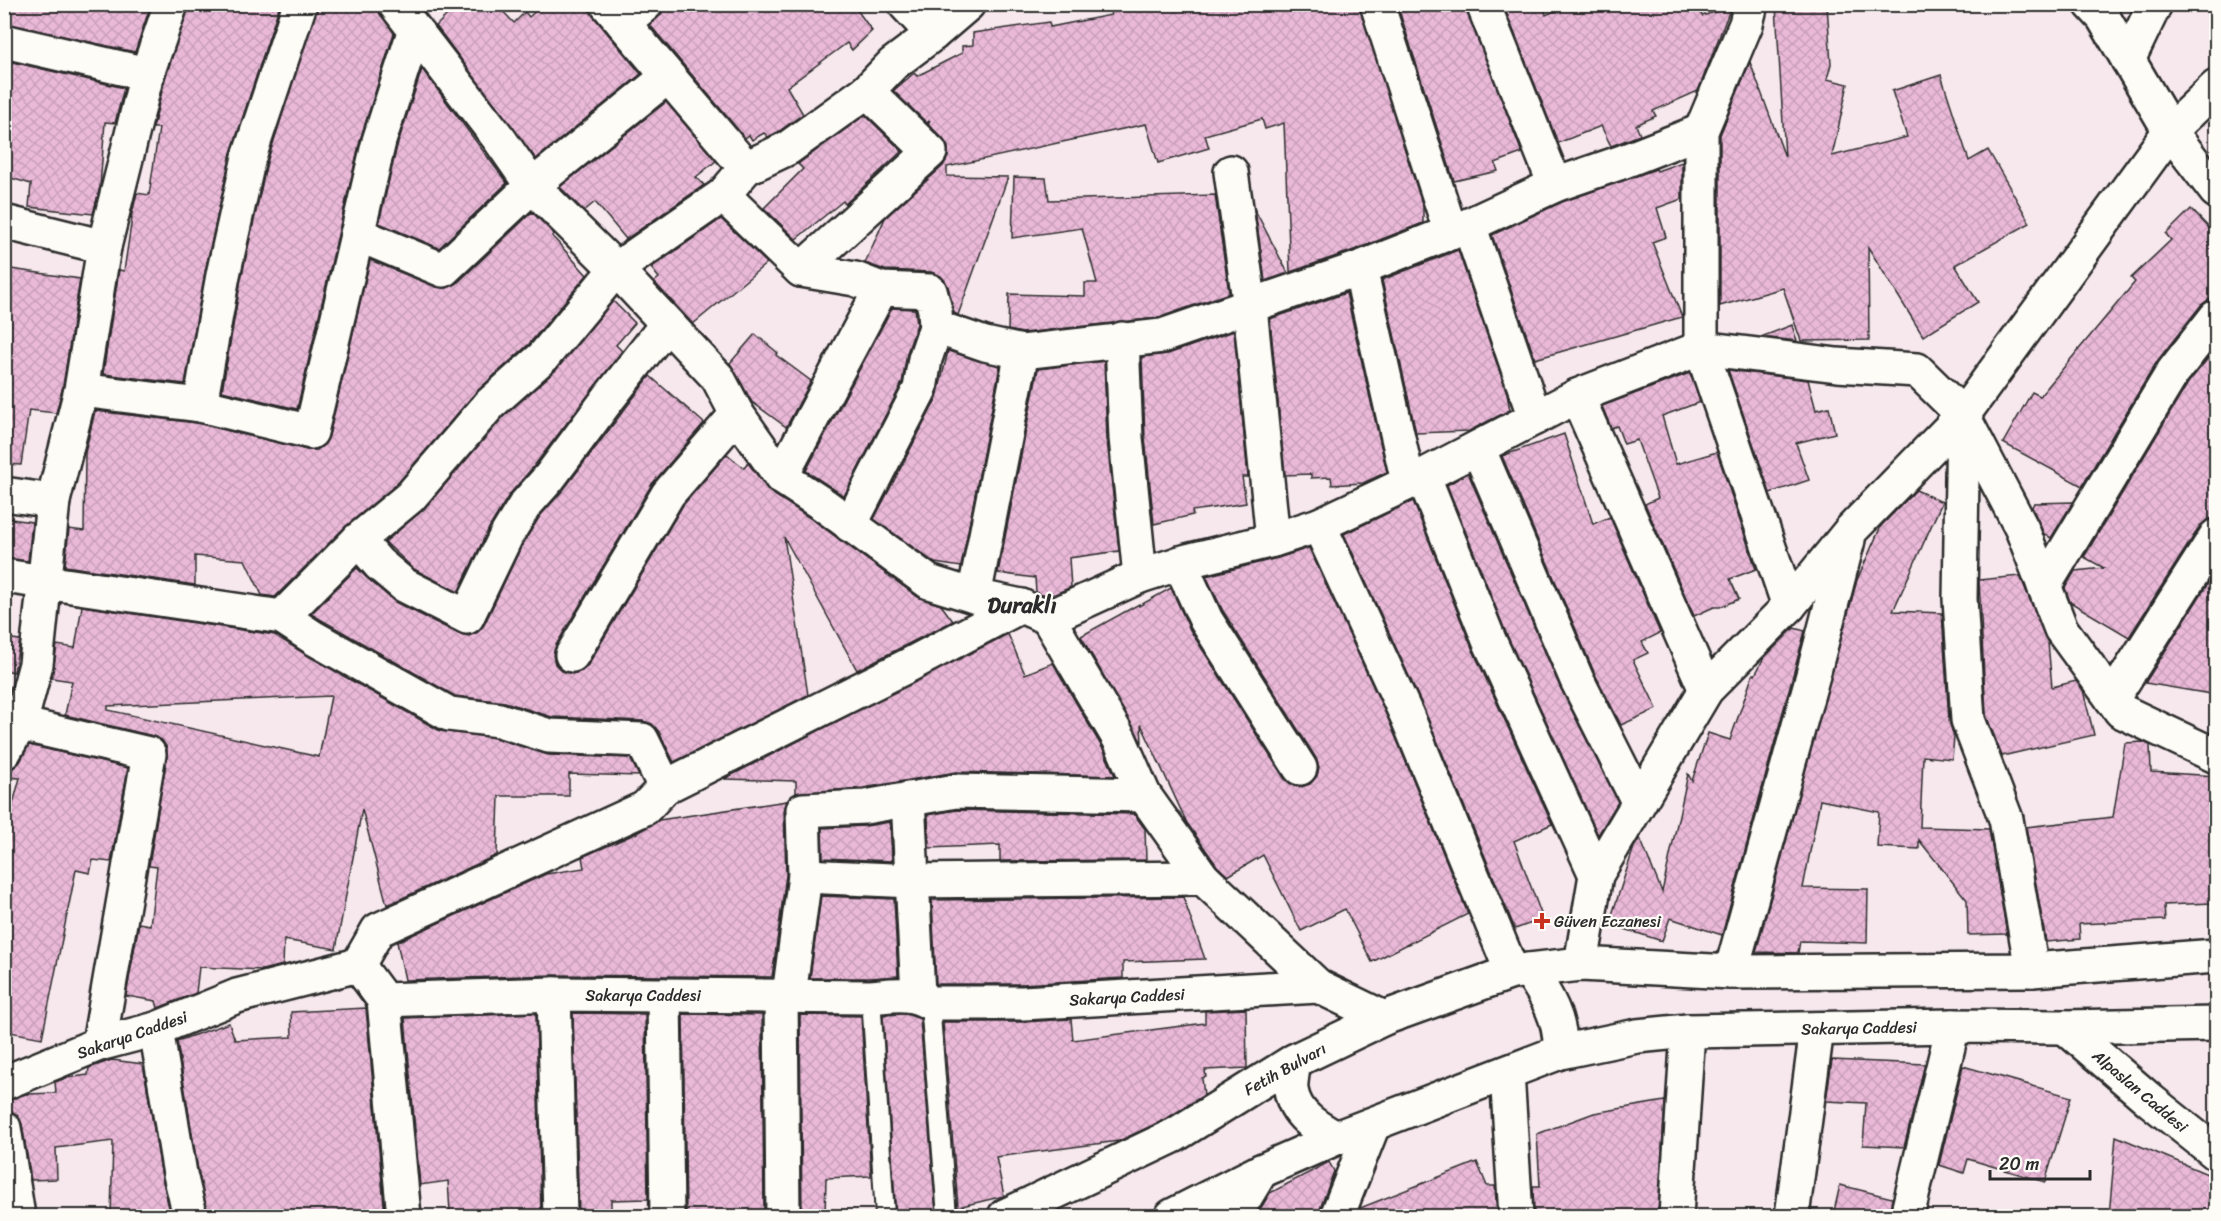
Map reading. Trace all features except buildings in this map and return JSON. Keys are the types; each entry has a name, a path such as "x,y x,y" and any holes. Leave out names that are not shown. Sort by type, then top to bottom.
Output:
{"street":[{"path":"4,752 20,724 36,664 53,501 81,390 104,247 147,74 171,4"},
{"path":"200,405 223,275 249,157 300,4"},
{"path":"395,4 532,186 616,269 718,378 737,414 780,477 824,505 929,582 1035,612 1120,740 1144,795 1203,878 1318,986 1384,1018"},
{"path":"905,4 933,34"},
{"path":"282,617 358,540 410,497 490,404 543,357 616,269 723,195 746,168 788,148 867,91 893,64 968,4"},
{"path":"1377,4 1460,229 1535,418"},
{"path":"1483,4 1555,185"},
{"path":"2091,4 2103,17 2170,131 2217,190"},
{"path":"2128,60 2156,4"},
{"path":"625,11 667,76 746,168"},
{"path":"1745,11 1701,131 1701,348 1789,606"},
{"path":"81,390 200,405 311,432 379,141 414,32"},
{"path":"4,41 147,74"},
{"path":"357,234 442,270 532,186 667,76"},
{"path":"2217,87 2170,131 1963,416 1851,530 1789,606 1706,690 1596,875 1581,964 1731,972 2032,969 2217,956"},
{"path":"801,270 930,152 867,91"},
{"path":"936,327 985,344 1022,352 1162,336 1360,268 1460,229 1555,185 1701,131"},
{"path":"1231,172 1250,307 1273,540"},
{"path":"723,195 801,270 855,279 881,289 930,291 935,310 936,327 924,359 920,388 850,525"},
{"path":"4,222 104,247"},
{"path":"1360,268 1416,479 1596,875"},
{"path":"780,477 881,289"},
{"path":"2044,586 2173,372 2217,317"},
{"path":"358,540 379,564 404,585 467,617 506,536 525,504 549,478 667,324"},
{"path":"1122,339 1126,438 1140,576"},
{"path":"404,1216 384,1000 358,965 378,930 645,808 666,787 909,665 1035,612 1140,576 1180,563 1273,540 1319,525 1478,448 1577,396 1701,348 1837,365 1917,369 1963,416 2022,529 2061,629 2121,711 2217,756"},
{"path":"974,596 1022,352"},
{"path":"1577,396 1706,690"},
{"path":"572,655 668,494 737,414"},
{"path":"1963,416 1960,599 1968,720 2006,819 2032,969"},
{"path":"1478,448 1577,680 1638,801"},
{"path":"4,494 53,501"},
{"path":"1319,525 1521,971 1546,994 1561,1035 1560,1052"},
{"path":"1731,972 1851,530"},
{"path":"2112,699 2217,536"},
{"path":"1180,563 1206,621 1300,768"},
{"path":"4,576 282,617 314,638 449,714 499,720 549,736 642,740 666,787"},
{"path":"20,724 149,754 99,1044"},
{"path":"783,1216 785,995 805,876 803,810 865,807 956,791 1144,795"},
{"path":"908,799 924,999"},
{"path":"805,876 913,881 1203,878"},
{"path":"2176,959 2217,942"},
{"name":"Fetih Bulvarı","path":"1005,1216 1175,1135 1294,1061 1384,1018 1521,971 1581,964"},
{"name":"Sakarya Caddesi","path":"4,1083 99,1044 156,1029 237,996 358,965"},
{"name":"Sakarya Caddesi","path":"384,1000 554,994 785,995 1023,1003 1318,986"},
{"path":"554,994 560,1216"},
{"path":"664,995 667,1216"},
{"name":"Sakarya Caddesi","path":"1507,1073 1560,1052 1636,1036 1688,1030 2217,1024"},
{"path":"1908,1216 1953,1026"},
{"name":"Alpaslan Caddesi","path":"2065,1027 2151,1101 2217,1153"},
{"path":"156,1029 180,1174 190,1216"},
{"path":"1792,1216 1817,1029"},
{"path":"1676,1216 1688,1030"},
{"path":"1294,1061 1291,1090 1298,1107 1311,1125 1336,1138"},
{"path":"1172,1216 1261,1171 1336,1138 1507,1073 1516,1216"},
{"path":"1337,1216 1373,1125"},
{"path":"4,1128 18,1216"},
{"path":"1234,1216 1261,1171"}],"lane":[{"path":"871,997 885,1216"},
{"path":"924,999 947,1216"}],"place":[{"name":"Güven Eczanesi","path":"1542,921"}],"district":[{"name":"Duraklı","path":"1022,605"}]}
